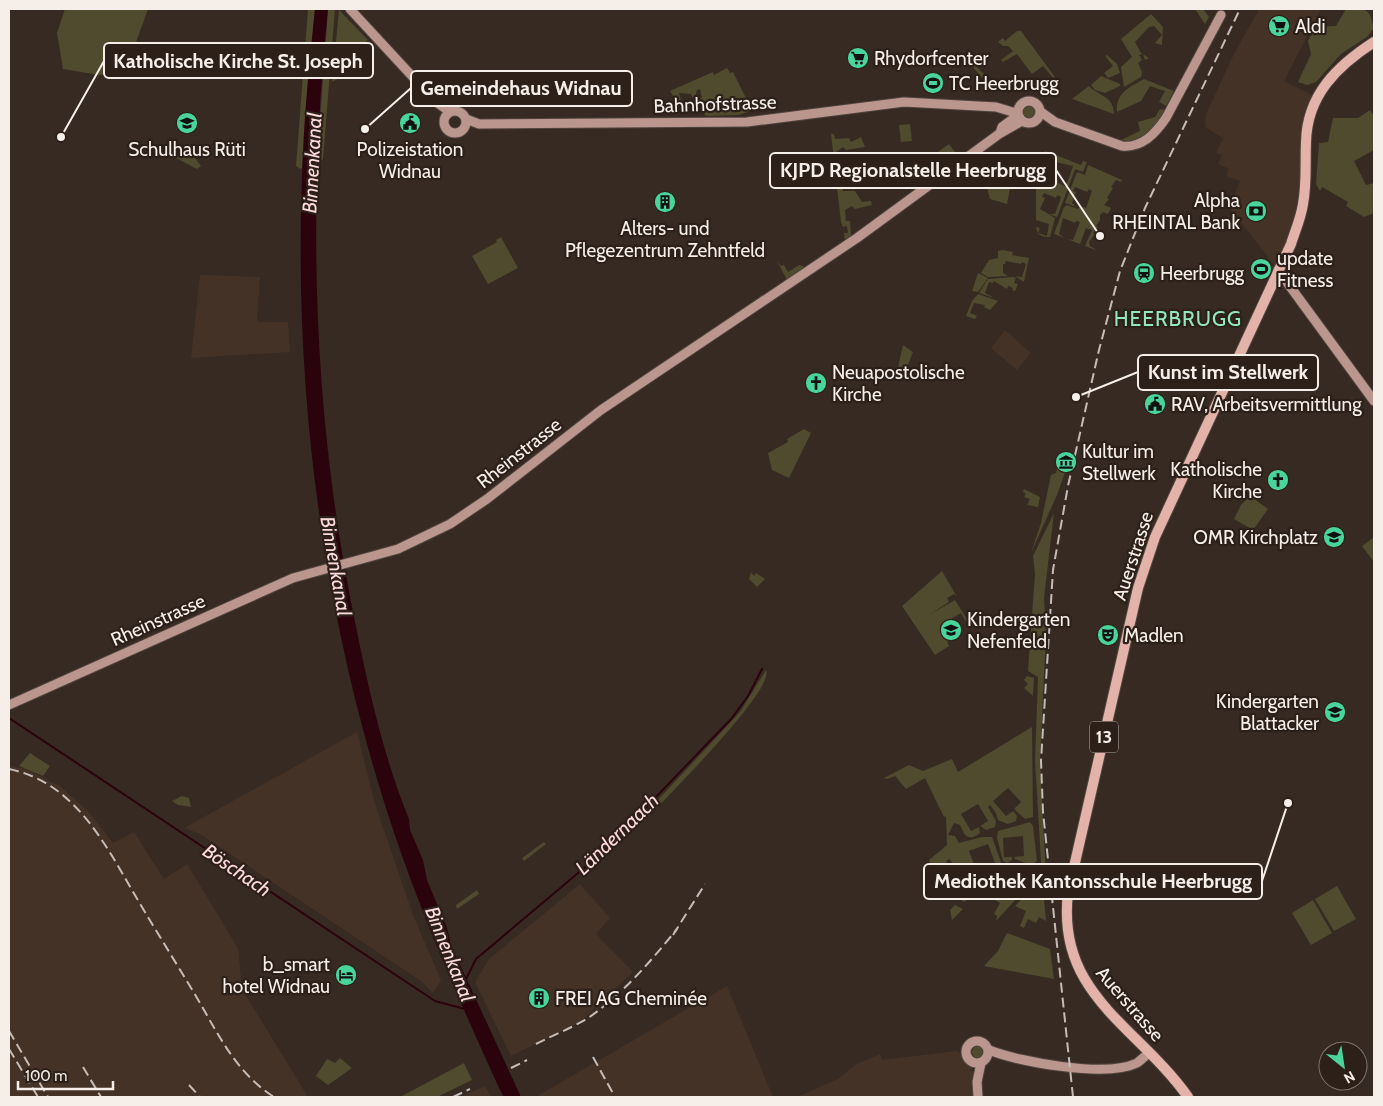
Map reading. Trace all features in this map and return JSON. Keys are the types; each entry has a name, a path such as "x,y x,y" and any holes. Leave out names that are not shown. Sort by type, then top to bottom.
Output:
{"main road":[{"name":"13","path":"1278,270 1290,244 1303,206 1307,126 1316,98 1345,62 1374,42"},
{"name":"Auerstrasse","path":"1188,1097 1107,1009 1076,965 1067,935 1065,915 1068,892 1144,570 1168,506 1278,270"}],"street":[{"path":"350,9 446,114"},
{"path":"1018,114 1038,116 1122,146 1138,145 1147,140 1166,118 1221,14"},
{"name":"Bahnhofstrasse","path":"464,129 479,124 747,122 921,101 1006,109 1018,114"},
{"path":"1018,114 1033,102 1039,105 1038,116"},
{"path":"446,114 459,114 466,119 464,129 459,132 447,129 443,124 446,114"},
{"name":"Rheinstrasse","path":"9,706 293,578 398,549 465,515 601,410 857,238 999,134 1002,127 1018,114"},
{"name":"Bahnhofstrasse","path":"466,119 479,124"},
{"path":"1278,270 1374,401"},
{"path":"977,1082 985,1057 980,1041 972,1042 966,1051 977,1082 978,1097"},
{"path":"970,1062 985,1057 1006,1057 1045,1065 1100,1068 1135,1063 1149,1053"}],"shaded area":[{"path":"65,9 148,9 125,73 99,75 63,69 57,33"},
{"path":"308,9 315,9 302,168 300,169 296,166"},
{"path":"328,9 335,9 323,159 317,163"},
{"path":"1195,9 1203,9 1209,17 1205,24"},
{"path":"1259,9 1321,9 1284,81 1316,97 1305,190 1278,270 1230,208 1240,181 1226,176 1229,169 1218,164 1222,155 1216,153 1223,138 1206,128 1205,122 1206,114 1233,56"},
{"path":"1346,9 1363,9 1366,11 1374,28 1367,37 1341,54 1316,82 1307,85 1298,82 1311,54 1308,41 1315,27 1336,26"},
{"path":"339,10 368,40 356,50 363,59 359,62 361,65 332,82"},
{"path":"1151,14 1163,27 1162,45 1155,43 1162,35 1154,26 1149,27 1135,42 1143,54 1139,55 1142,60 1138,63 1142,72 1141,77 1124,87 1121,67 1132,57 1121,39"},
{"path":"1017,31 1021,31 1055,77 1053,78 1043,66 1032,74 1017,54 1003,62 1001,60 1013,51 1008,46 1003,46 998,42 1003,38 1005,41"},
{"path":"977,52 984,59 976,66 985,75 982,78 972,66 972,56"},
{"path":"1107,55 1117,64 1120,73 1108,78 1104,73 1113,66 1105,56"},
{"path":"727,68 730,73 733,72 748,102 750,111 739,115 707,116 704,114 699,99 702,98 700,89 697,90 696,94 698,97 679,93 681,100 676,100 670,91 713,72 714,75"},
{"path":"1101,76 1120,84 1120,86 1105,93 1095,90 1091,85"},
{"path":"1144,79 1174,91 1166,106 1159,102 1165,91 1150,86 1141,101 1117,112 1118,100 1124,91"},
{"path":"1089,86 1111,103 1114,114 1072,99"},
{"path":"1029,104 1034,106 1036,111 1034,116 1029,118 1024,116 1022,111 1024,106"},
{"path":"1160,109 1165,110 1147,133 1135,140 1121,140 1140,131 1138,122 1155,117"},
{"path":"1370,110 1374,116 1374,150 1354,161 1366,185 1374,183 1374,213 1364,217 1346,206 1348,202 1322,187 1320,191 1316,184 1319,143 1328,142 1333,118 1358,118"},
{"path":"910,124 912,141 901,142 899,125"},
{"path":"831,134 834,134 835,139 849,138 851,142 861,137 865,147 846,150 843,147 836,152 837,163 849,162 855,172 867,172 870,176 852,179 849,176 842,181 843,191 855,191 862,202 871,201 872,205 855,209 852,206 845,210 846,221 850,221 851,236 845,240 844,233 848,233 847,226 843,227 841,222"},
{"path":"949,144 958,156 948,165 947,163 950,161 944,153 927,167 928,159"},
{"path":"1045,151 1081,165 1083,161 1087,162 1083,172 1075,169 1069,186 1060,182 1067,183 1073,166 1056,162 1055,165 1057,167 1053,177 1058,180 1058,183 1067,187 1067,191 1057,217 1049,214 1055,214 1061,197 1057,195 1056,198 1044,193 1042,197 1045,198 1040,209 1055,218 1050,237 1042,236 1038,233 1047,236 1049,224 1036,220 1036,171"},
{"path":"178,155 193,155 201,166 197,169 176,158"},
{"path":"1088,165 1122,180 1121,182 1116,180 1111,187 1113,188 1107,198 1109,199 1104,205 1111,208 1108,214 1103,212 1100,215 1100,220 1096,226 1098,227 1089,242 1090,246 1098,251 1085,246 1092,230 1086,228 1080,244 1067,239 1073,240 1080,222 1076,221 1075,223 1063,218 1059,234 1065,238 1054,234 1064,207 1067,205 1078,209 1080,206 1086,208 1092,191 1089,189 1087,192 1075,187 1073,191 1076,192 1072,203 1077,207 1065,203 1077,172 1085,175"},
{"path":"986,184 1010,188 1007,204 990,199"},
{"path":"501,237 518,268 488,284 472,256 497,242 496,240"},
{"path":"998,251 1013,252 1012,255 1029,258 1024,282 1015,276 1022,277 1026,264 1022,262 1021,264 1006,261 1003,264 1003,273 1008,276 988,277 981,273 989,260 998,258"},
{"path":"777,261 781,266 784,265 788,272 799,265 803,266 803,269 787,280"},
{"path":"978,273 988,278 978,292 972,291"},
{"path":"200,275 260,277 257,322 288,322 290,352 191,358"},
{"path":"1016,278 1014,283 1018,284 1015,291 1012,290 1013,288 1008,286 1007,289 994,281 993,283 989,282 985,293 994,298 979,293 988,279"},
{"path":"978,294 998,301 990,310 984,307 985,305 974,303 970,313 977,316 975,319 966,316 972,301"},
{"path":"1005,330 1031,353 1017,370 991,348"},
{"path":"903,345 913,352 902,380 896,376"},
{"path":"804,429 811,433 789,478 772,470 768,453 788,442 787,439"},
{"path":"1060,457 1064,458 1063,466 1067,467 1057,495 1031,553 1041,523 1051,475 1056,473"},
{"path":"1024,489 1040,497 1038,507 1027,505 1030,499 1024,497 1026,494 1023,492"},
{"path":"1250,496 1268,509 1253,530 1234,519 1241,505"},
{"path":"1054,513 1044,598 1046,634 1040,760 1047,898 1044,899 1046,921 1039,917 1036,923 1028,919 1024,928 1020,926 1026,911 1015,906 1042,878 1035,761 1038,677 1028,671 1035,574 1033,556"},
{"path":"1374,537 1374,562 1362,546"},
{"path":"942,571 957,597 954,594 947,598 949,602 929,615 955,600 970,624 968,625 961,613 940,625 947,638 952,635 954,638 947,642 949,646 935,655 902,606"},
{"path":"751,572 754,576 756,573 765,579 757,587 749,579"},
{"path":"766,670 764,681 754,699 737,721 716,746 644,821 641,818 740,712"},
{"path":"1027,676 1034,678 1033,696 1024,688 1028,684 1024,680"},
{"path":"1032,727 1033,817 1025,819 1014,809 1021,802 1008,788 993,801 1006,816 1013,811 1017,816 1016,821 1008,824 998,820 996,813 990,805 988,807 996,821 995,827 986,830 980,826 988,821 978,804 961,814 971,831 979,827 980,833 969,837 960,825 954,823 948,835 955,836 959,843 982,837 992,837 1002,865 993,873 990,873 986,866 995,863 988,844 969,851 976,870 984,867 979,879 976,878 966,891 970,893 965,902 957,898 947,898 942,890 960,878 950,859 946,861 947,864 938,870 941,875 938,878 929,860 947,845 946,816 944,817 925,778 906,789 895,776 887,779 884,778 909,765 923,771 952,759 958,772"},
{"path":"357,732 374,801 413,915 441,980 433,993 421,981 200,834 184,828"},
{"path":"30,753 50,766 43,776 19,766"},
{"path":"9,765 25,769 60,786 88,811 113,843 134,832 164,879 187,864 238,948 242,989 308,1097 9,1097"},
{"path":"182,796 189,798 191,807 178,805 172,801"},
{"path":"1030,822 1033,826 1037,861 1031,865 1015,859 1014,857 1024,856 1023,836 1003,838 1004,857 1012,857 1012,860 1007,863 1003,861 997,838 998,831"},
{"path":"544,842 546,844 524,861 522,858"},
{"path":"1008,864 1035,869 1038,877 1023,893 1018,892 1025,885 1012,870 997,883 1010,899 1016,893 1018,897 996,921 997,916 994,914 1000,903 983,893 989,883 984,878 997,873"},
{"path":"580,884 610,918 596,934 633,972 580,1022 511,1056 475,982 489,959"},
{"path":"1337,886 1356,919 1334,931 1315,899"},
{"path":"477,890 479,894 457,909 456,905"},
{"path":"1313,900 1332,933 1311,945 1292,913"},
{"path":"955,905 963,909 952,920 950,910"},
{"path":"1007,933 1050,949 1054,979 984,966 998,951"},
{"path":"727,986 773,1097 540,1097 539,1095"},
{"path":"976,1046 980,1046 984,1052 980,1058 976,1058 972,1054 972,1050"},
{"path":"957,1051 970,1061 979,1097 797,1097 838,1079 855,1065 880,1054 882,1060"},
{"path":"340,1058 352,1068 328,1085 316,1076 327,1059 335,1063"},
{"path":"464,1063 472,1080 437,1097 400,1097"},
{"path":"485,1086 491,1097 461,1097"}],"water":[{"name":"Binnenkanal","path":"315,9 328,9 317,160 316,236 322,387 329,462 353,612 383,743 409,819 410,830 423,860 427,880 447,928 451,945 521,1097 504,1097 500,1090 453,984 410,878 385,805 362,726 343,646 327,565 315,483 307,401 302,318 303,154 306,99"}],"waterway":[{"name":"Ländernaach","path":"466,979 476,959 603,852 732,718 748,696 762,669"},
{"name":"Böschach","path":"9,718 435,1001 465,1009"}],"railway":[{"path":"1073,1097 1043,812 1041,761 1053,570 1068,486 1099,350 1120,271 1145,208 1240,9"},
{"path":"9,769 33,777 54,788 88,820 115,860 231,1055 250,1078 274,1097"},
{"path":"673,935 705,884"},
{"path":"536,1044 582,1022 601,1009 636,977 677,929"},
{"path":"9,1031 48,1097"},
{"path":"9,1049 38,1097"},
{"path":"593,1057 615,1097"},
{"path":"511,1068 527,1060"},
{"path":"83,1067 101,1097"},
{"path":"189,1085 200,1097"},
{"path":"453,1097 470,1089"}],"place":[{"name":"Aldi","path":"1279,26"},
{"name":"Rhydorfcenter","path":"858,58"},
{"name":"TC Heerbrugg","path":"933,83"},
{"name":"Schulhaus Rüti","path":"187,123"},
{"name":"Polizeistation Widnau","path":"410,123"},
{"name":"Gemeindehaus Widnau","path":"365,129"},
{"name":"Katholische Kirche St. Joseph","path":"61,137"},
{"name":"Alters- und Pflegezentrum Zehntfeld","path":"665,202"},
{"name":"Alpha RHEINTAL Bank","path":"1256,211"},
{"name":"KJPD Regionalstelle Heerbrugg","path":"1100,236"},
{"name":"update Fitness","path":"1261,269"},
{"name":"Heerbrugg","path":"1144,273"},
{"name":"Neuapostolische Kirche","path":"816,383"},
{"name":"Kunst im Stellwerk","path":"1076,397"},
{"name":"RAV, Arbeitsvermittlung","path":"1155,404"},
{"name":"Kultur im Stellwerk","path":"1066,462"},
{"name":"Katholische Kirche","path":"1278,480"},
{"name":"OMR Kirchplatz","path":"1334,537"},
{"name":"Kindergarten Nefenfeld","path":"951,630"},
{"name":"Madlen","path":"1108,635"},
{"name":"Kindergarten Blattacker","path":"1335,712"},
{"name":"Mediothek Kantonsschule Heerbrugg","path":"1288,803"},
{"name":"b_smart hotel Widnau","path":"346,975"},
{"name":"FREI AG Cheminée","path":"539,998"}],"district":[{"name":"HEERBRUGG","path":"1178,318"}]}
